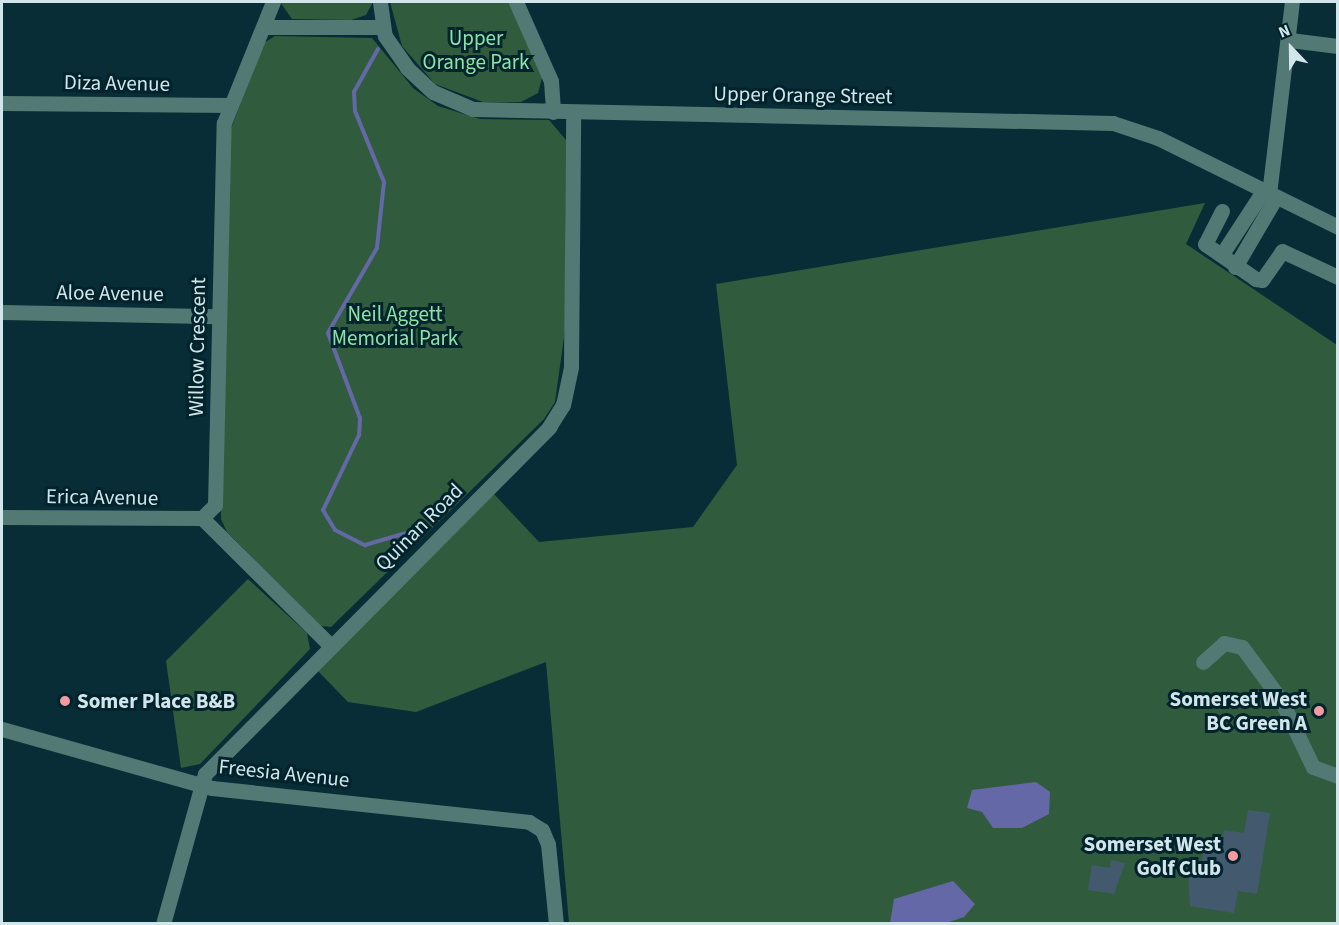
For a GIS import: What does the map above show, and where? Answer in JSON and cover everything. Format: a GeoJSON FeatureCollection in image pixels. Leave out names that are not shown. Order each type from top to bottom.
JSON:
{"type":"FeatureCollection","features":[{"type":"Feature","properties":{"kind":"street","name":"Willow Crescent"},"geometry":{"type":"LineString","coordinates":[[202,518],[215,505],[222,140],[231,105],[273,2]]}},
{"type":"Feature","properties":{"kind":"street","name":"Upper Orange Street"},"geometry":{"type":"LineString","coordinates":[[380,2],[382,27],[406,68],[449,101],[481,110],[1113,123],[1158,138],[1338,227]]}},
{"type":"Feature","properties":{"kind":"street"},"geometry":{"type":"LineString","coordinates":[[516,2],[551,81],[553,112]]}},
{"type":"Feature","properties":{"kind":"street"},"geometry":{"type":"LineString","coordinates":[[1235,267],[1254,234],[1269,194],[1290,40],[1292,2]]}},
{"type":"Feature","properties":{"kind":"street"},"geometry":{"type":"LineString","coordinates":[[264,27],[382,27]]}},
{"type":"Feature","properties":{"kind":"street"},"geometry":{"type":"LineString","coordinates":[[1290,40],[1338,46]]}},
{"type":"Feature","properties":{"kind":"street","name":"Diza Avenue"},"geometry":{"type":"LineString","coordinates":[[2,103],[231,105]]}},
{"type":"Feature","properties":{"kind":"street","name":"Quinan Road"},"geometry":{"type":"LineString","coordinates":[[163,924],[201,783],[216,760],[549,427],[563,405],[571,367],[573,113]]}},
{"type":"Feature","properties":{"kind":"street"},"geometry":{"type":"LineString","coordinates":[[1222,254],[1239,226],[1269,194]]}},
{"type":"Feature","properties":{"kind":"street"},"geometry":{"type":"LineString","coordinates":[[1221,211],[1205,244],[1222,254],[1235,267],[1262,280],[1279,253],[1287,251],[1338,276]]}},
{"type":"Feature","properties":{"kind":"street"},"geometry":{"type":"LineString","coordinates":[[1239,226],[1254,234]]}},
{"type":"Feature","properties":{"kind":"street","name":"Aloe Avenue"},"geometry":{"type":"LineString","coordinates":[[2,312],[218,316]]}},
{"type":"Feature","properties":{"kind":"street","name":"Erica Avenue"},"geometry":{"type":"LineString","coordinates":[[2,517],[202,518]]}},
{"type":"Feature","properties":{"kind":"street"},"geometry":{"type":"LineString","coordinates":[[202,518],[330,645]]}},
{"type":"Feature","properties":{"kind":"street"},"geometry":{"type":"LineString","coordinates":[[1203,662],[1224,643],[1240,645],[1281,700],[1313,767],[1338,776]]}},
{"type":"Feature","properties":{"kind":"street","name":"Freesia Avenue"},"geometry":{"type":"LineString","coordinates":[[2,729],[201,783],[533,824],[549,844],[556,924]]}},
{"type":"Feature","properties":{"kind":"green space","name":"Upper Orange Park"},"geometry":{"type":"Polygon","coordinates":[[[280,2],[373,2],[366,15],[351,20],[292,19],[280,2]]]}},
{"type":"Feature","properties":{"kind":"green space","name":"Upper Orange Park"},"geometry":{"type":"Polygon","coordinates":[[[390,2],[510,2],[542,78],[538,93],[521,102],[483,102],[435,84],[402,46],[390,2]]]}},
{"type":"Feature","properties":{"kind":"green space","name":"Neil Aggett Memorial Park"},"geometry":{"type":"Polygon","coordinates":[[[275,36],[372,38],[413,88],[438,106],[480,119],[549,120],[566,140],[565,330],[555,402],[544,419],[331,627],[321,626],[227,532],[221,519],[227,139],[264,43],[275,36]]]}},
{"type":"Feature","properties":{"kind":"green space","name":"Somerset West Golf Club"},"geometry":{"type":"Polygon","coordinates":[[[1205,203],[1186,244],[1337,345],[1337,923],[569,923],[546,662],[416,712],[348,702],[317,670],[494,494],[539,542],[693,527],[737,465],[716,284],[1205,203]]]}},
{"type":"Feature","properties":{"kind":"green space"},"geometry":{"type":"Polygon","coordinates":[[[248,579],[307,633],[310,649],[200,764],[181,768],[166,661],[248,579]]]}},
{"type":"Feature","properties":{"kind":"water"},"geometry":{"type":"Polygon","coordinates":[[[1036,782],[1050,792],[1049,814],[1022,828],[993,828],[982,812],[967,808],[972,790],[1036,782]]]}},
{"type":"Feature","properties":{"kind":"water"},"geometry":{"type":"Polygon","coordinates":[[[953,881],[975,904],[964,917],[946,923],[890,923],[894,899],[953,881]]]}},
{"type":"Feature","properties":{"kind":"building","name":"Somerset West Golf Club"},"geometry":{"type":"Polygon","coordinates":[[[1248,810],[1270,813],[1257,894],[1238,891],[1234,913],[1190,906],[1188,874],[1200,872],[1205,839],[1222,842],[1224,830],[1244,833],[1248,810]]]}},
{"type":"Feature","properties":{"kind":"building"},"geometry":{"type":"Polygon","coordinates":[[[1111,860],[1125,863],[1114,894],[1088,890],[1092,865],[1110,868],[1111,860]]]}},
{"type":"Feature","properties":{"kind":"waterway"},"geometry":{"type":"LineString","coordinates":[[378,49],[354,92],[355,111],[384,182],[377,248],[328,333],[360,418],[359,435],[323,510],[335,530],[365,545],[423,528]]}},
{"type":"Feature","properties":{"kind":"place","name":"Somer Place B&B"},"geometry":{"type":"Point","coordinates":[65,701]}},
{"type":"Feature","properties":{"kind":"place","name":"Somerset West BC Green A"},"geometry":{"type":"Point","coordinates":[1319,711]}},
{"type":"Feature","properties":{"kind":"place","name":"Somerset West Golf Club"},"geometry":{"type":"Point","coordinates":[1233,856]}}]}
